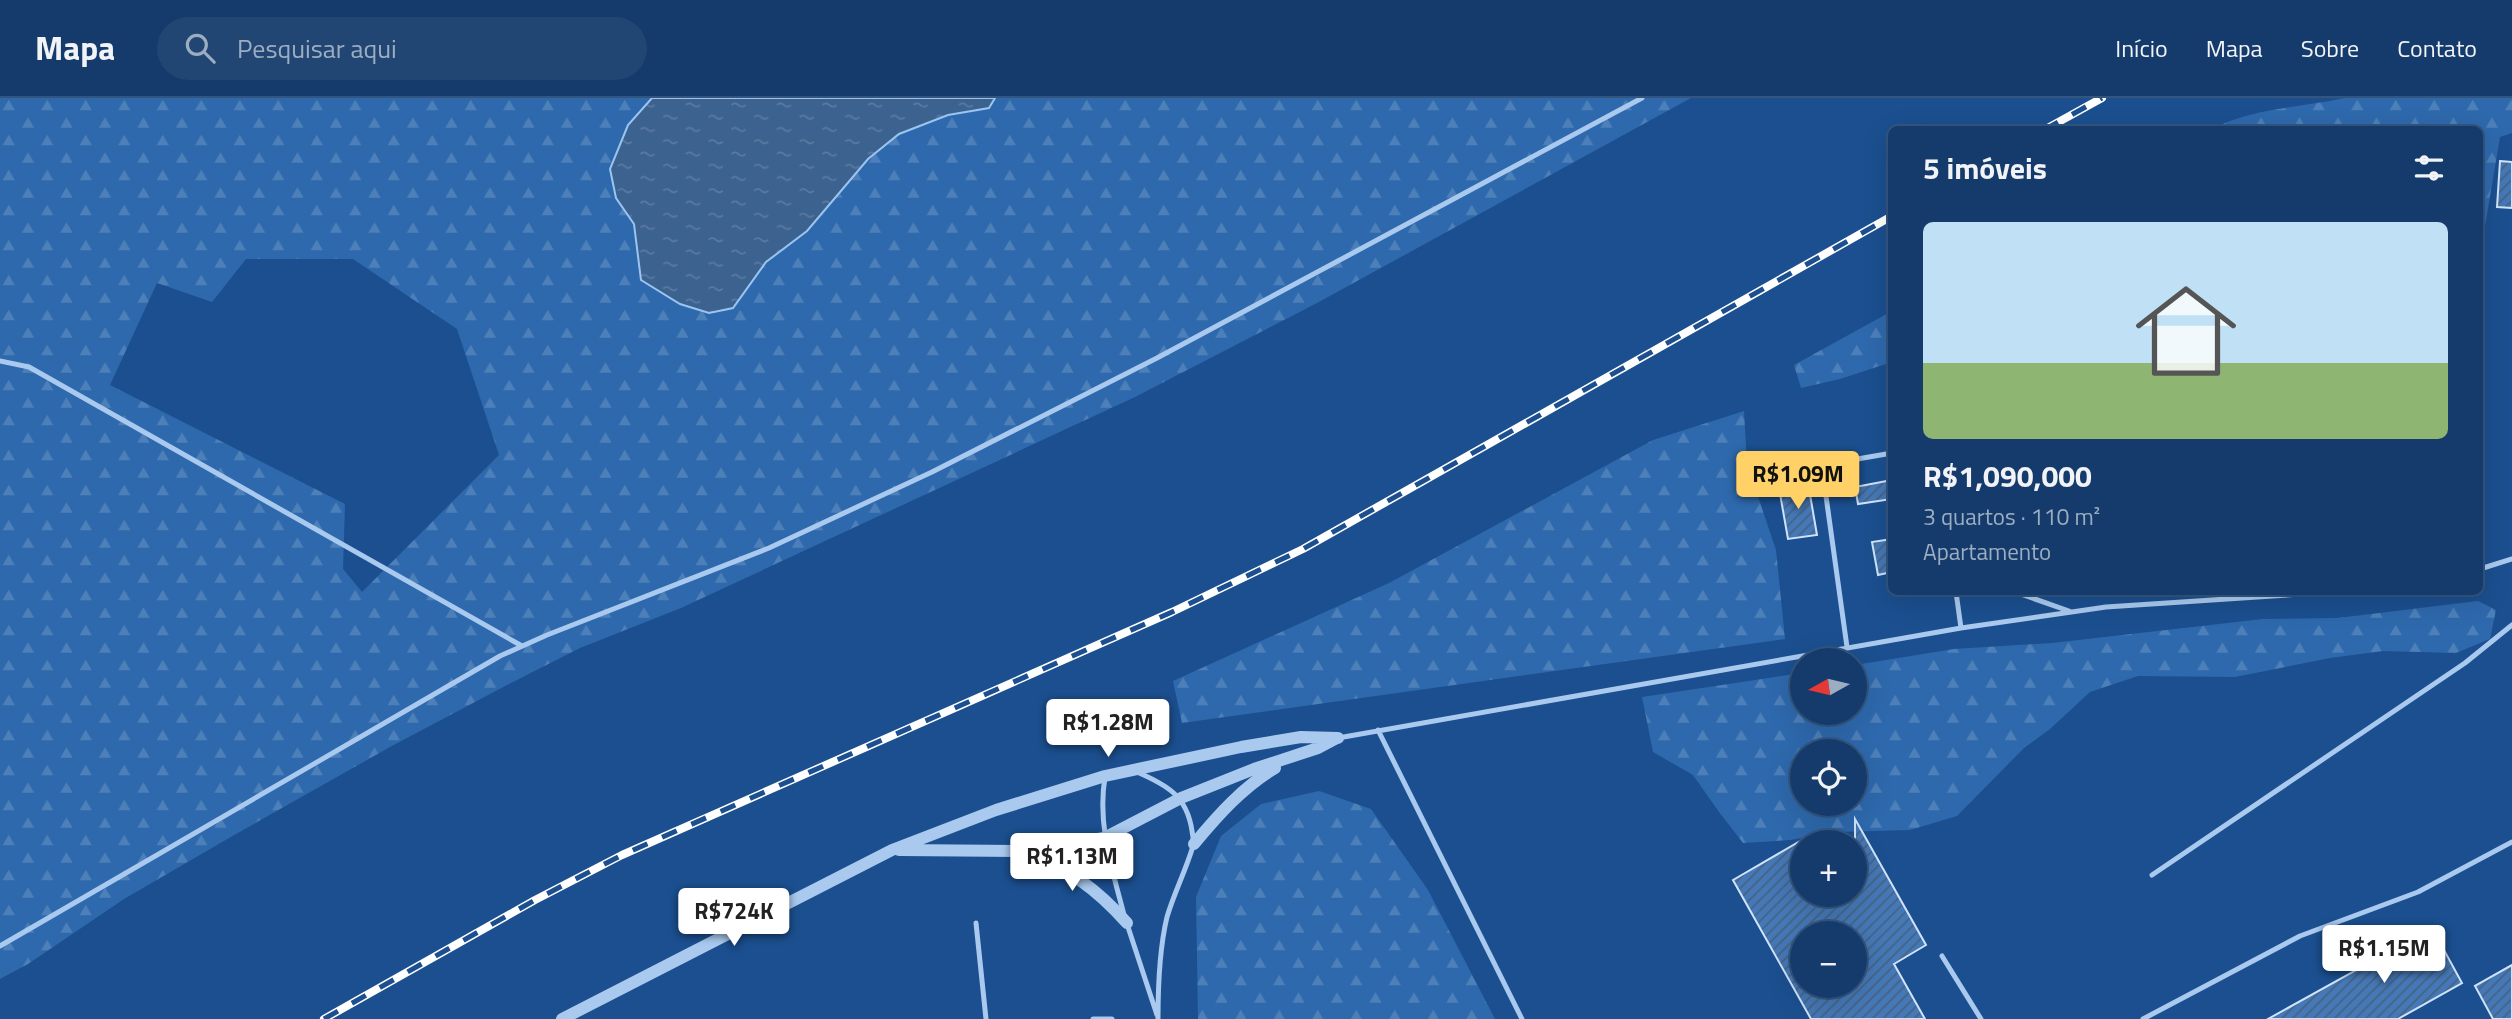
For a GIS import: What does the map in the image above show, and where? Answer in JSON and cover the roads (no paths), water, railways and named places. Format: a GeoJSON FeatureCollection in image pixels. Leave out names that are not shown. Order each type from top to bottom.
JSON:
{"type":"FeatureCollection","features":[{"type":"Feature","properties":{"kind":"street"},"geometry":{"type":"LineString","coordinates":[[562,1019],[579,1015],[892,850],[996,810],[1105,776],[1276,740],[1301,737],[1338,738]]}},
{"type":"Feature","properties":{"kind":"street"},"geometry":{"type":"LineString","coordinates":[[892,850],[1027,851],[1059,848],[1104,838],[1181,798],[1338,738]]}},
{"type":"Feature","properties":{"kind":"street"},"geometry":{"type":"LineString","coordinates":[[1194,844],[1236,797],[1261,776],[1295,756]]}},
{"type":"Feature","properties":{"kind":"street"},"geometry":{"type":"LineString","coordinates":[[1027,851],[1064,868],[1086,883],[1105,898],[1127,923]]}},
{"type":"Feature","properties":{"kind":"lane"},"geometry":{"type":"LineString","coordinates":[[0,946],[328,758],[463,677],[522,646],[769,548],[932,472],[1157,358],[1642,98]]}},
{"type":"Feature","properties":{"kind":"lane"},"geometry":{"type":"LineString","coordinates":[[0,360],[29,367],[522,646]]}},
{"type":"Feature","properties":{"kind":"lane"},"geometry":{"type":"LineString","coordinates":[[1847,647],[1825,489],[1830,472],[1840,462],[1888,454]]}},
{"type":"Feature","properties":{"kind":"lane"},"geometry":{"type":"LineString","coordinates":[[2483,568],[2512,559]]}},
{"type":"Feature","properties":{"kind":"lane"},"geometry":{"type":"LineString","coordinates":[[1956,595],[1961,628]]}},
{"type":"Feature","properties":{"kind":"lane"},"geometry":{"type":"LineString","coordinates":[[2024,595],[2072,612]]}},
{"type":"Feature","properties":{"kind":"lane"},"geometry":{"type":"LineString","coordinates":[[1338,738],[1961,628],[2106,607],[2287,595]]}},
{"type":"Feature","properties":{"kind":"lane"},"geometry":{"type":"LineString","coordinates":[[2152,875],[2465,663],[2512,625]]}},
{"type":"Feature","properties":{"kind":"lane"},"geometry":{"type":"LineString","coordinates":[[1378,730],[1521,1019]]}},
{"type":"Feature","properties":{"kind":"lane"},"geometry":{"type":"LineString","coordinates":[[1135,771],[1157,780],[1181,798],[1191,822],[1194,844],[1167,919],[1161,954],[1158,1018]]}},
{"type":"Feature","properties":{"kind":"lane"},"geometry":{"type":"LineString","coordinates":[[1105,776],[1101,800],[1104,838],[1127,923],[1158,1018]]}},
{"type":"Feature","properties":{"kind":"lane"},"geometry":{"type":"LineString","coordinates":[[2143,1019],[2300,936],[2418,892],[2512,842]]}},
{"type":"Feature","properties":{"kind":"lane"},"geometry":{"type":"LineString","coordinates":[[976,923],[986,1019]]}},
{"type":"Feature","properties":{"kind":"lane"},"geometry":{"type":"LineString","coordinates":[[1942,956],[1981,1019]]}},
{"type":"Feature","properties":{"kind":"lane"},"geometry":{"type":"LineString","coordinates":[[1093,1019],[1112,1019]]}},
{"type":"Feature","properties":{"kind":"water"},"geometry":{"type":"Polygon","coordinates":[[[652,98],[995,98],[989,108],[948,115],[899,134],[868,159],[807,231],[766,262],[733,308],[709,313],[680,304],[641,280],[634,224],[616,198],[610,169],[628,125],[652,98]]]}},
{"type":"Feature","properties":{"kind":"railway"},"geometry":{"type":"LineString","coordinates":[[2051,126],[2102,98]]}},
{"type":"Feature","properties":{"kind":"railway"},"geometry":{"type":"LineString","coordinates":[[324,1019],[535,900],[622,855],[1172,612],[1303,549],[1888,218]]}}]}
